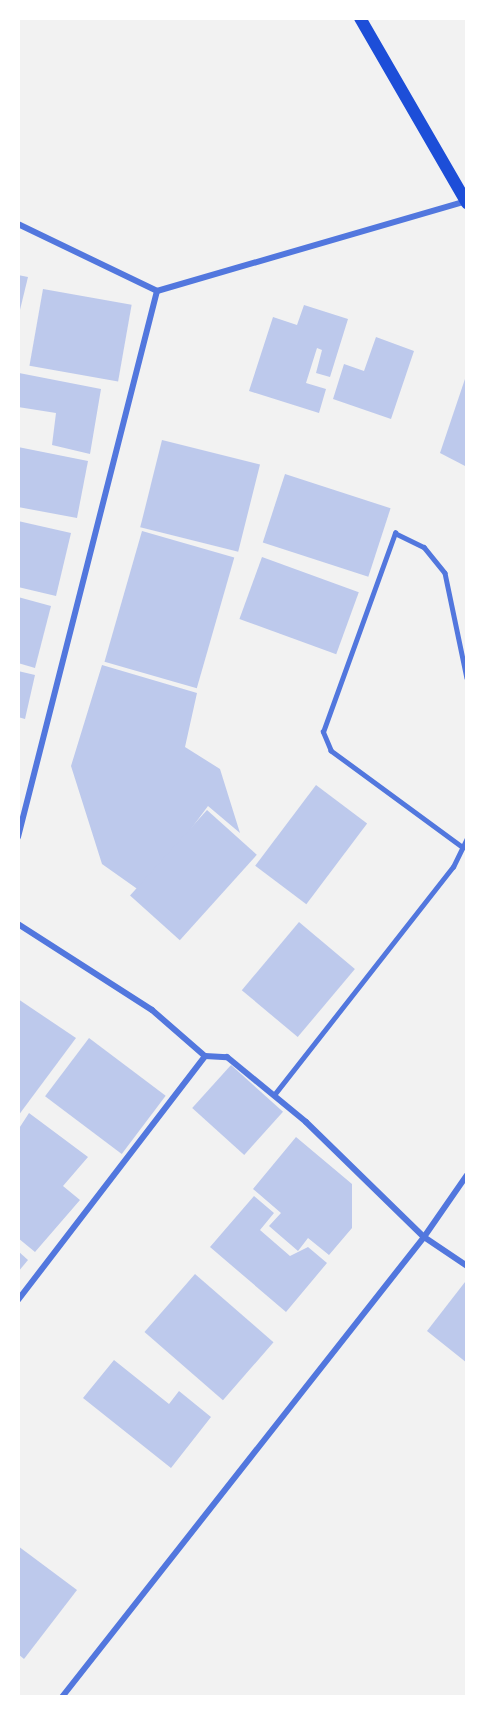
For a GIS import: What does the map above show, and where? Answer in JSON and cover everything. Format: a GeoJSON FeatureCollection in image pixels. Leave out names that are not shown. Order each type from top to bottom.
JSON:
{"type":"FeatureCollection","features":[{"type":"Feature","properties":{"kind":"main road"},"geometry":{"type":"LineString","coordinates":[[360,18],[467,201]]}},
{"type":"Feature","properties":{"kind":"street"},"geometry":{"type":"LineString","coordinates":[[18,224],[157,291],[467,201]]}},
{"type":"Feature","properties":{"kind":"street"},"geometry":{"type":"LineString","coordinates":[[18,837],[157,291]]}},
{"type":"Feature","properties":{"kind":"street"},"geometry":{"type":"LineString","coordinates":[[18,924],[153,1010],[205,1056],[227,1057],[274,1095],[424,1237],[467,1266]]}},
{"type":"Feature","properties":{"kind":"street"},"geometry":{"type":"LineString","coordinates":[[18,1300],[205,1056]]}},
{"type":"Feature","properties":{"kind":"street"},"geometry":{"type":"LineString","coordinates":[[62,1697],[424,1237],[467,1175]]}},
{"type":"Feature","properties":{"kind":"lane"},"geometry":{"type":"LineString","coordinates":[[463,848],[331,751],[323,732],[395,533],[424,547],[444,573],[467,678]]}},
{"type":"Feature","properties":{"kind":"lane"},"geometry":{"type":"LineString","coordinates":[[274,1095],[453,867],[467,838]]}},
{"type":"Feature","properties":{"kind":"building"},"geometry":{"type":"Polygon","coordinates":[[[18,275],[28,277],[19,314],[18,314],[18,275]]]}},
{"type":"Feature","properties":{"kind":"building"},"geometry":{"type":"Polygon","coordinates":[[[43,289],[132,305],[118,381],[29,366],[43,289]]]}},
{"type":"Feature","properties":{"kind":"building"},"geometry":{"type":"Polygon","coordinates":[[[304,305],[348,319],[330,377],[316,373],[322,350],[317,348],[306,383],[326,389],[319,413],[249,391],[273,317],[297,325],[304,305]]]}},
{"type":"Feature","properties":{"kind":"building"},"geometry":{"type":"Polygon","coordinates":[[[376,337],[414,351],[391,419],[333,399],[344,364],[364,371],[376,337]]]}},
{"type":"Feature","properties":{"kind":"building"},"geometry":{"type":"Polygon","coordinates":[[[19,373],[101,389],[90,454],[52,445],[56,413],[18,407],[19,373]]]}},
{"type":"Feature","properties":{"kind":"building"},"geometry":{"type":"Polygon","coordinates":[[[467,373],[467,467],[440,453],[467,373]]]}},
{"type":"Feature","properties":{"kind":"building"},"geometry":{"type":"Polygon","coordinates":[[[162,440],[260,464],[238,552],[140,527],[162,440]]]}},
{"type":"Feature","properties":{"kind":"building"},"geometry":{"type":"Polygon","coordinates":[[[18,447],[88,461],[77,518],[18,507],[18,447]]]}},
{"type":"Feature","properties":{"kind":"building"},"geometry":{"type":"Polygon","coordinates":[[[285,474],[391,508],[368,577],[263,542],[285,474]]]}},
{"type":"Feature","properties":{"kind":"building"},"geometry":{"type":"Polygon","coordinates":[[[18,521],[71,533],[56,596],[18,587],[18,521]]]}},
{"type":"Feature","properties":{"kind":"building"},"geometry":{"type":"Polygon","coordinates":[[[142,531],[234,557],[197,688],[105,662],[142,531]]]}},
{"type":"Feature","properties":{"kind":"building"},"geometry":{"type":"Polygon","coordinates":[[[262,557],[359,592],[336,654],[239,619],[262,557]]]}},
{"type":"Feature","properties":{"kind":"building"},"geometry":{"type":"Polygon","coordinates":[[[18,597],[51,606],[35,668],[18,663],[18,597]]]}},
{"type":"Feature","properties":{"kind":"building"},"geometry":{"type":"Polygon","coordinates":[[[102,665],[197,693],[185,747],[220,769],[240,833],[208,806],[143,893],[102,864],[71,766],[102,665]]]}},
{"type":"Feature","properties":{"kind":"building"},"geometry":{"type":"Polygon","coordinates":[[[18,671],[35,675],[25,719],[18,717],[18,671]]]}},
{"type":"Feature","properties":{"kind":"building"},"geometry":{"type":"Polygon","coordinates":[[[316,785],[367,824],[306,904],[255,866],[316,785]]]}},
{"type":"Feature","properties":{"kind":"building"},"geometry":{"type":"Polygon","coordinates":[[[207,810],[257,855],[180,940],[130,895],[207,810]]]}},
{"type":"Feature","properties":{"kind":"building"},"geometry":{"type":"Polygon","coordinates":[[[299,922],[355,969],[298,1037],[242,990],[299,922]]]}},
{"type":"Feature","properties":{"kind":"building"},"geometry":{"type":"Polygon","coordinates":[[[18,999],[76,1038],[18,1116],[18,999]]]}},
{"type":"Feature","properties":{"kind":"building"},"geometry":{"type":"Polygon","coordinates":[[[89,1038],[166,1096],[122,1154],[45,1096],[89,1038]]]}},
{"type":"Feature","properties":{"kind":"building"},"geometry":{"type":"Polygon","coordinates":[[[231,1065],[283,1112],[244,1155],[192,1108],[231,1065]]]}},
{"type":"Feature","properties":{"kind":"building"},"geometry":{"type":"Polygon","coordinates":[[[29,1113],[88,1157],[63,1186],[80,1200],[35,1252],[18,1238],[18,1130],[29,1113]]]}},
{"type":"Feature","properties":{"kind":"building"},"geometry":{"type":"Polygon","coordinates":[[[296,1137],[352,1184],[352,1228],[329,1255],[308,1238],[298,1251],[269,1226],[281,1213],[253,1189],[296,1137]]]}},
{"type":"Feature","properties":{"kind":"building"},"geometry":{"type":"Polygon","coordinates":[[[254,1196],[274,1213],[260,1230],[290,1256],[308,1247],[327,1263],[286,1312],[210,1247],[254,1196]]]}},
{"type":"Feature","properties":{"kind":"building"},"geometry":{"type":"Polygon","coordinates":[[[18,1251],[28,1260],[18,1272],[18,1251]]]}},
{"type":"Feature","properties":{"kind":"building"},"geometry":{"type":"Polygon","coordinates":[[[195,1274],[273,1342],[223,1400],[144,1332],[195,1274]]]}},
{"type":"Feature","properties":{"kind":"building"},"geometry":{"type":"Polygon","coordinates":[[[465,1282],[467,1284],[467,1363],[427,1331],[465,1282]]]}},
{"type":"Feature","properties":{"kind":"building"},"geometry":{"type":"Polygon","coordinates":[[[114,1360],[169,1404],[179,1391],[211,1417],[171,1468],[83,1398],[114,1360]]]}},
{"type":"Feature","properties":{"kind":"building"},"geometry":{"type":"Polygon","coordinates":[[[18,1546],[77,1590],[24,1659],[18,1654],[18,1546]]]}}]}
